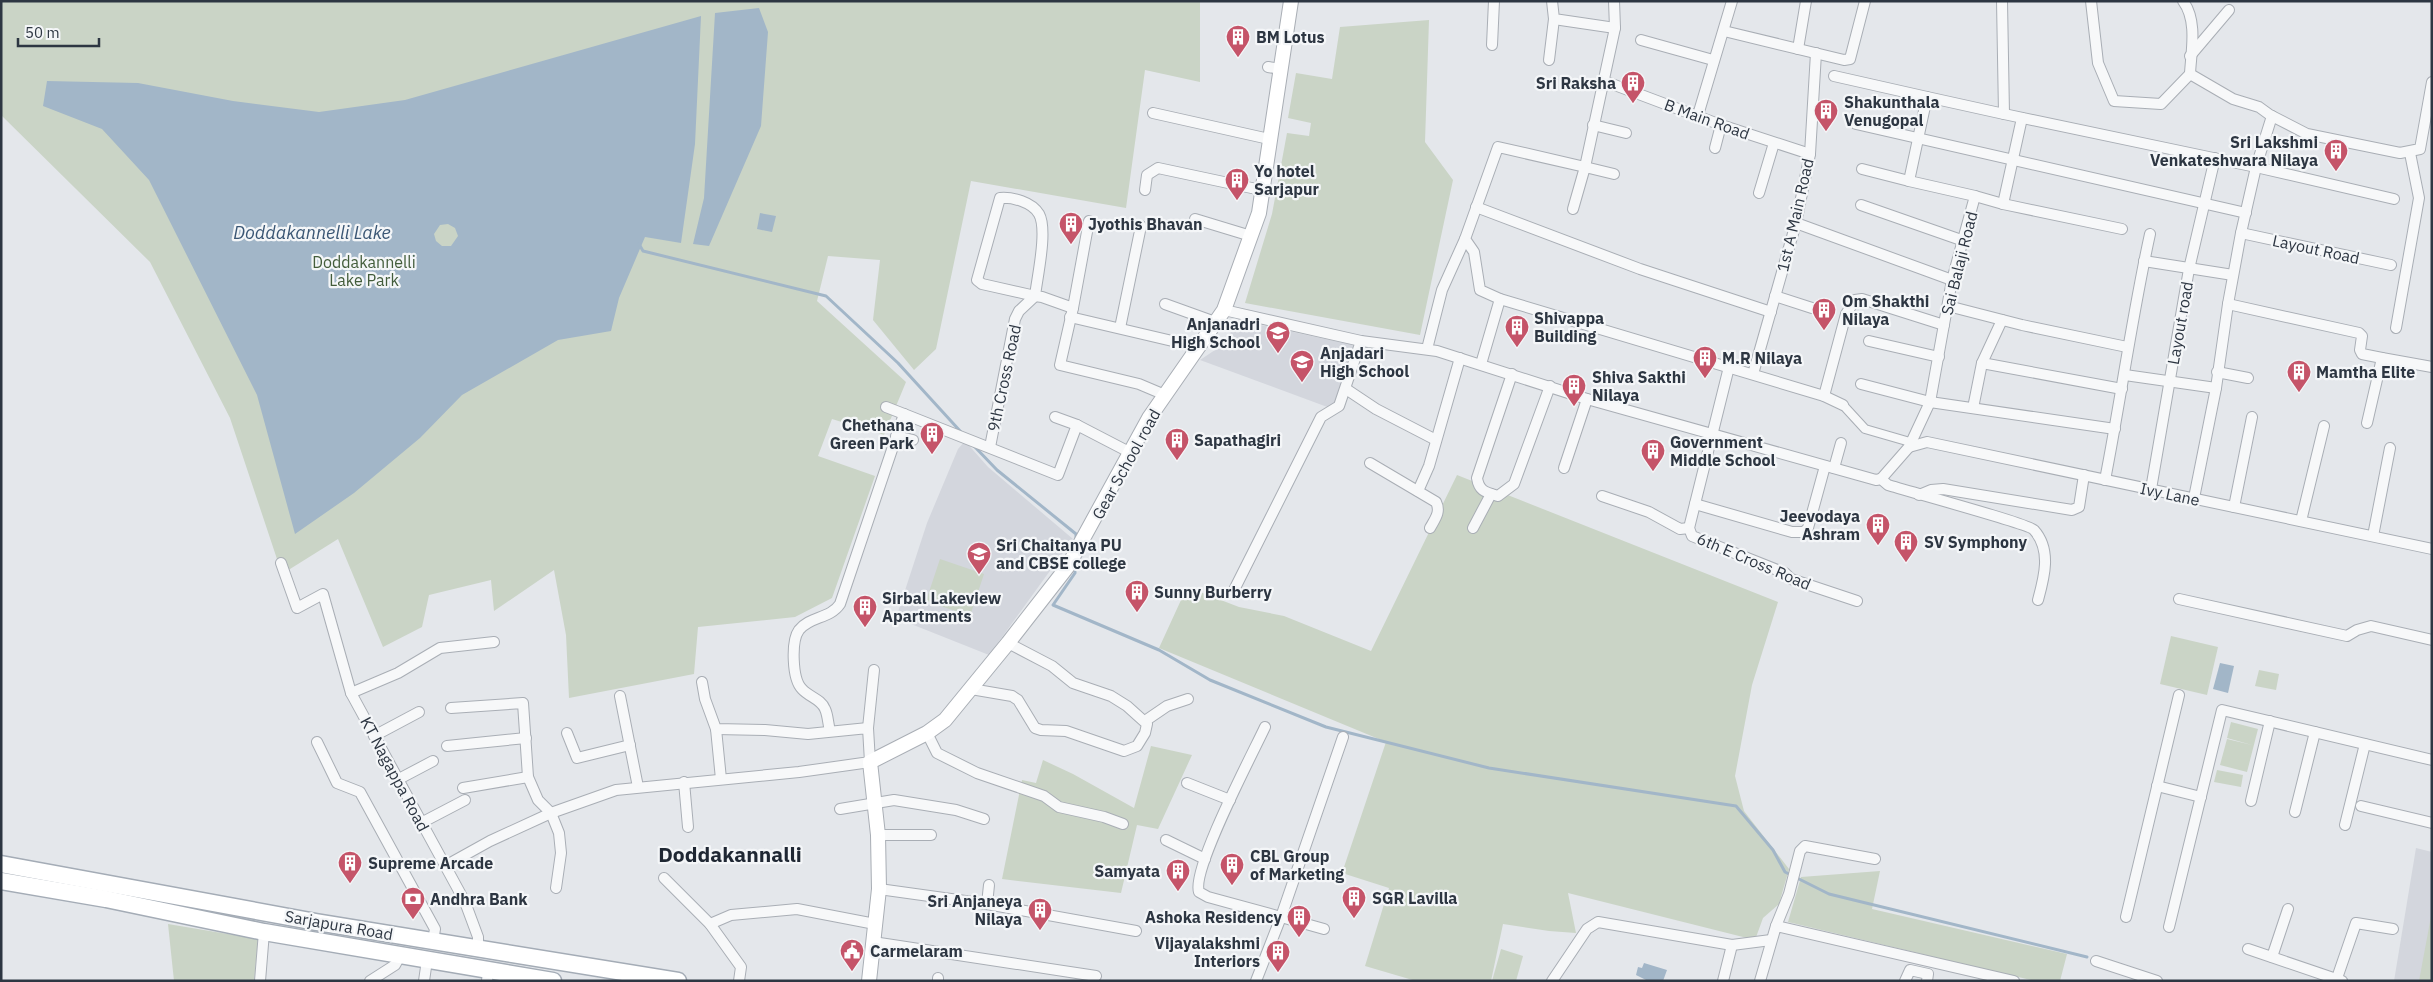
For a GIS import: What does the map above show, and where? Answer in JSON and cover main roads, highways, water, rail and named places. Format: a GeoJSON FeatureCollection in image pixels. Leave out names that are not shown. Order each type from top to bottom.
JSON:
{"type":"FeatureCollection","features":[{"type":"Feature","properties":{"kind":"main road","name":"Gear School road"},"geometry":{"type":"LineString","coordinates":[[869,981],[878,889],[878,835],[870,762],[927,733],[945,720],[1008,643],[1076,552],[1130,453],[1165,395],[1224,310],[1258,213],[1269,138],[1275,68],[1291,1]]}},
{"type":"Feature","properties":{"kind":"main road","name":"Sarjapura Road"},"geometry":{"type":"LineString","coordinates":[[1,864],[146,899],[264,932],[427,960],[487,976],[537,980]]}},
{"type":"Feature","properties":{"kind":"main road","name":"Sarjapura Road"},"geometry":{"type":"LineString","coordinates":[[1,881],[146,899],[433,941],[678,981]]}},
{"type":"Feature","properties":{"kind":"water"},"geometry":{"type":"Polygon","coordinates":[[[759,8],[768,32],[761,126],[709,246],[693,244],[704,198],[715,13],[759,8]]]}},
{"type":"Feature","properties":{"kind":"water","name":"Doddakannelli Lake"},"geometry":{"type":"Polygon","coordinates":[[[701,16],[695,144],[681,243],[645,237],[619,298],[611,331],[558,340],[462,395],[420,438],[354,493],[295,534],[257,395],[149,180],[102,129],[43,106],[47,81],[138,83],[233,101],[319,112],[405,100],[701,16]],[[448,224],[440,225],[434,234],[436,241],[442,246],[451,246],[458,236],[455,228],[448,224]]]}},
{"type":"Feature","properties":{"kind":"water"},"geometry":{"type":"Polygon","coordinates":[[[760,213],[776,216],[772,232],[757,229],[760,213]]]}},
{"type":"Feature","properties":{"kind":"water"},"geometry":{"type":"Polygon","coordinates":[[[2220,663],[2234,666],[2228,693],[2213,689],[2220,663]]]}},
{"type":"Feature","properties":{"kind":"water"},"geometry":{"type":"Polygon","coordinates":[[[1644,963],[1667,970],[1663,981],[1648,981],[1636,975],[1638,967],[1642,968],[1644,963]]]}},
{"type":"Feature","properties":{"kind":"waterway"},"geometry":{"type":"LineString","coordinates":[[639,244],[643,251],[826,296],[898,363],[961,432]]}},
{"type":"Feature","properties":{"kind":"waterway"},"geometry":{"type":"LineString","coordinates":[[974,446],[997,470],[1076,534],[1076,540]]}},
{"type":"Feature","properties":{"kind":"waterway"},"geometry":{"type":"LineString","coordinates":[[1075,564],[1075,573],[1053,605],[1159,650],[1210,680],[1326,727],[1489,768],[1736,806],[1773,850],[1785,872],[1829,894],[2087,957]]}},
{"type":"Feature","properties":{"kind":"place","name":"BM Lotus"},"geometry":{"type":"Point","coordinates":[1238,58]}},
{"type":"Feature","properties":{"kind":"place","name":"Sri Raksha"},"geometry":{"type":"Point","coordinates":[1633,104]}},
{"type":"Feature","properties":{"kind":"place","name":"Shakunthala Venugopal"},"geometry":{"type":"Point","coordinates":[1826,132]}},
{"type":"Feature","properties":{"kind":"place","name":"Sri Lakshmi Venkateshwara Nilaya"},"geometry":{"type":"Point","coordinates":[2336,172]}},
{"type":"Feature","properties":{"kind":"place","name":"Yo hotel Sarjapur"},"geometry":{"type":"Point","coordinates":[1237,201]}},
{"type":"Feature","properties":{"kind":"place","name":"Jyothis Bhavan"},"geometry":{"type":"Point","coordinates":[1071,245]}},
{"type":"Feature","properties":{"kind":"place","name":"Om Shakthi Nilaya"},"geometry":{"type":"Point","coordinates":[1824,331]}},
{"type":"Feature","properties":{"kind":"place","name":"Shivappa Building"},"geometry":{"type":"Point","coordinates":[1517,348]}},
{"type":"Feature","properties":{"kind":"place","name":"Anjanadri High School"},"geometry":{"type":"Point","coordinates":[1278,354]}},
{"type":"Feature","properties":{"kind":"place","name":"M.R Nilaya"},"geometry":{"type":"Point","coordinates":[1705,379]}},
{"type":"Feature","properties":{"kind":"place","name":"Anjadari High School"},"geometry":{"type":"Point","coordinates":[1302,383]}},
{"type":"Feature","properties":{"kind":"place","name":"Mamtha Elite"},"geometry":{"type":"Point","coordinates":[2299,393]}},
{"type":"Feature","properties":{"kind":"place","name":"Shiva Sakthi Nilaya"},"geometry":{"type":"Point","coordinates":[1574,407]}},
{"type":"Feature","properties":{"kind":"place","name":"Chethana Green Park"},"geometry":{"type":"Point","coordinates":[932,455]}},
{"type":"Feature","properties":{"kind":"place","name":"Sapathagiri"},"geometry":{"type":"Point","coordinates":[1177,461]}},
{"type":"Feature","properties":{"kind":"place","name":"Government Middle School"},"geometry":{"type":"Point","coordinates":[1653,472]}},
{"type":"Feature","properties":{"kind":"place","name":"Jeevodaya Ashram"},"geometry":{"type":"Point","coordinates":[1878,546]}},
{"type":"Feature","properties":{"kind":"place","name":"SV Symphony"},"geometry":{"type":"Point","coordinates":[1906,563]}},
{"type":"Feature","properties":{"kind":"place","name":"Sri Chaitanya PU and CBSE college"},"geometry":{"type":"Point","coordinates":[979,575]}},
{"type":"Feature","properties":{"kind":"place","name":"Sunny Burberry"},"geometry":{"type":"Point","coordinates":[1137,613]}},
{"type":"Feature","properties":{"kind":"place","name":"Sirbal Lakeview Apartments"},"geometry":{"type":"Point","coordinates":[865,628]}},
{"type":"Feature","properties":{"kind":"place","name":"Supreme Arcade"},"geometry":{"type":"Point","coordinates":[350,884]}},
{"type":"Feature","properties":{"kind":"place","name":"CBL Group of Marketing"},"geometry":{"type":"Point","coordinates":[1232,886]}},
{"type":"Feature","properties":{"kind":"place","name":"Samyata"},"geometry":{"type":"Point","coordinates":[1178,892]}},
{"type":"Feature","properties":{"kind":"place","name":"SGR Lavilla"},"geometry":{"type":"Point","coordinates":[1354,919]}},
{"type":"Feature","properties":{"kind":"place","name":"Andhra Bank"},"geometry":{"type":"Point","coordinates":[413,920]}},
{"type":"Feature","properties":{"kind":"place","name":"Sri Anjaneya Nilaya"},"geometry":{"type":"Point","coordinates":[1040,931]}},
{"type":"Feature","properties":{"kind":"place","name":"Ashoka Residency"},"geometry":{"type":"Point","coordinates":[1299,938]}},
{"type":"Feature","properties":{"kind":"place","name":"Carmelaram"},"geometry":{"type":"Point","coordinates":[852,972]}},
{"type":"Feature","properties":{"kind":"place","name":"Vijayalakshmi Interiors"},"geometry":{"type":"Point","coordinates":[1278,973]}},
{"type":"Feature","properties":{"kind":"district","name":"Doddakannalli"},"geometry":{"type":"Point","coordinates":[730,855]}},
{"type":"Feature","properties":{"kind":"park label","name":"Doddakannelli Lake Park"},"geometry":{"type":"Point","coordinates":[364,271]}}]}
